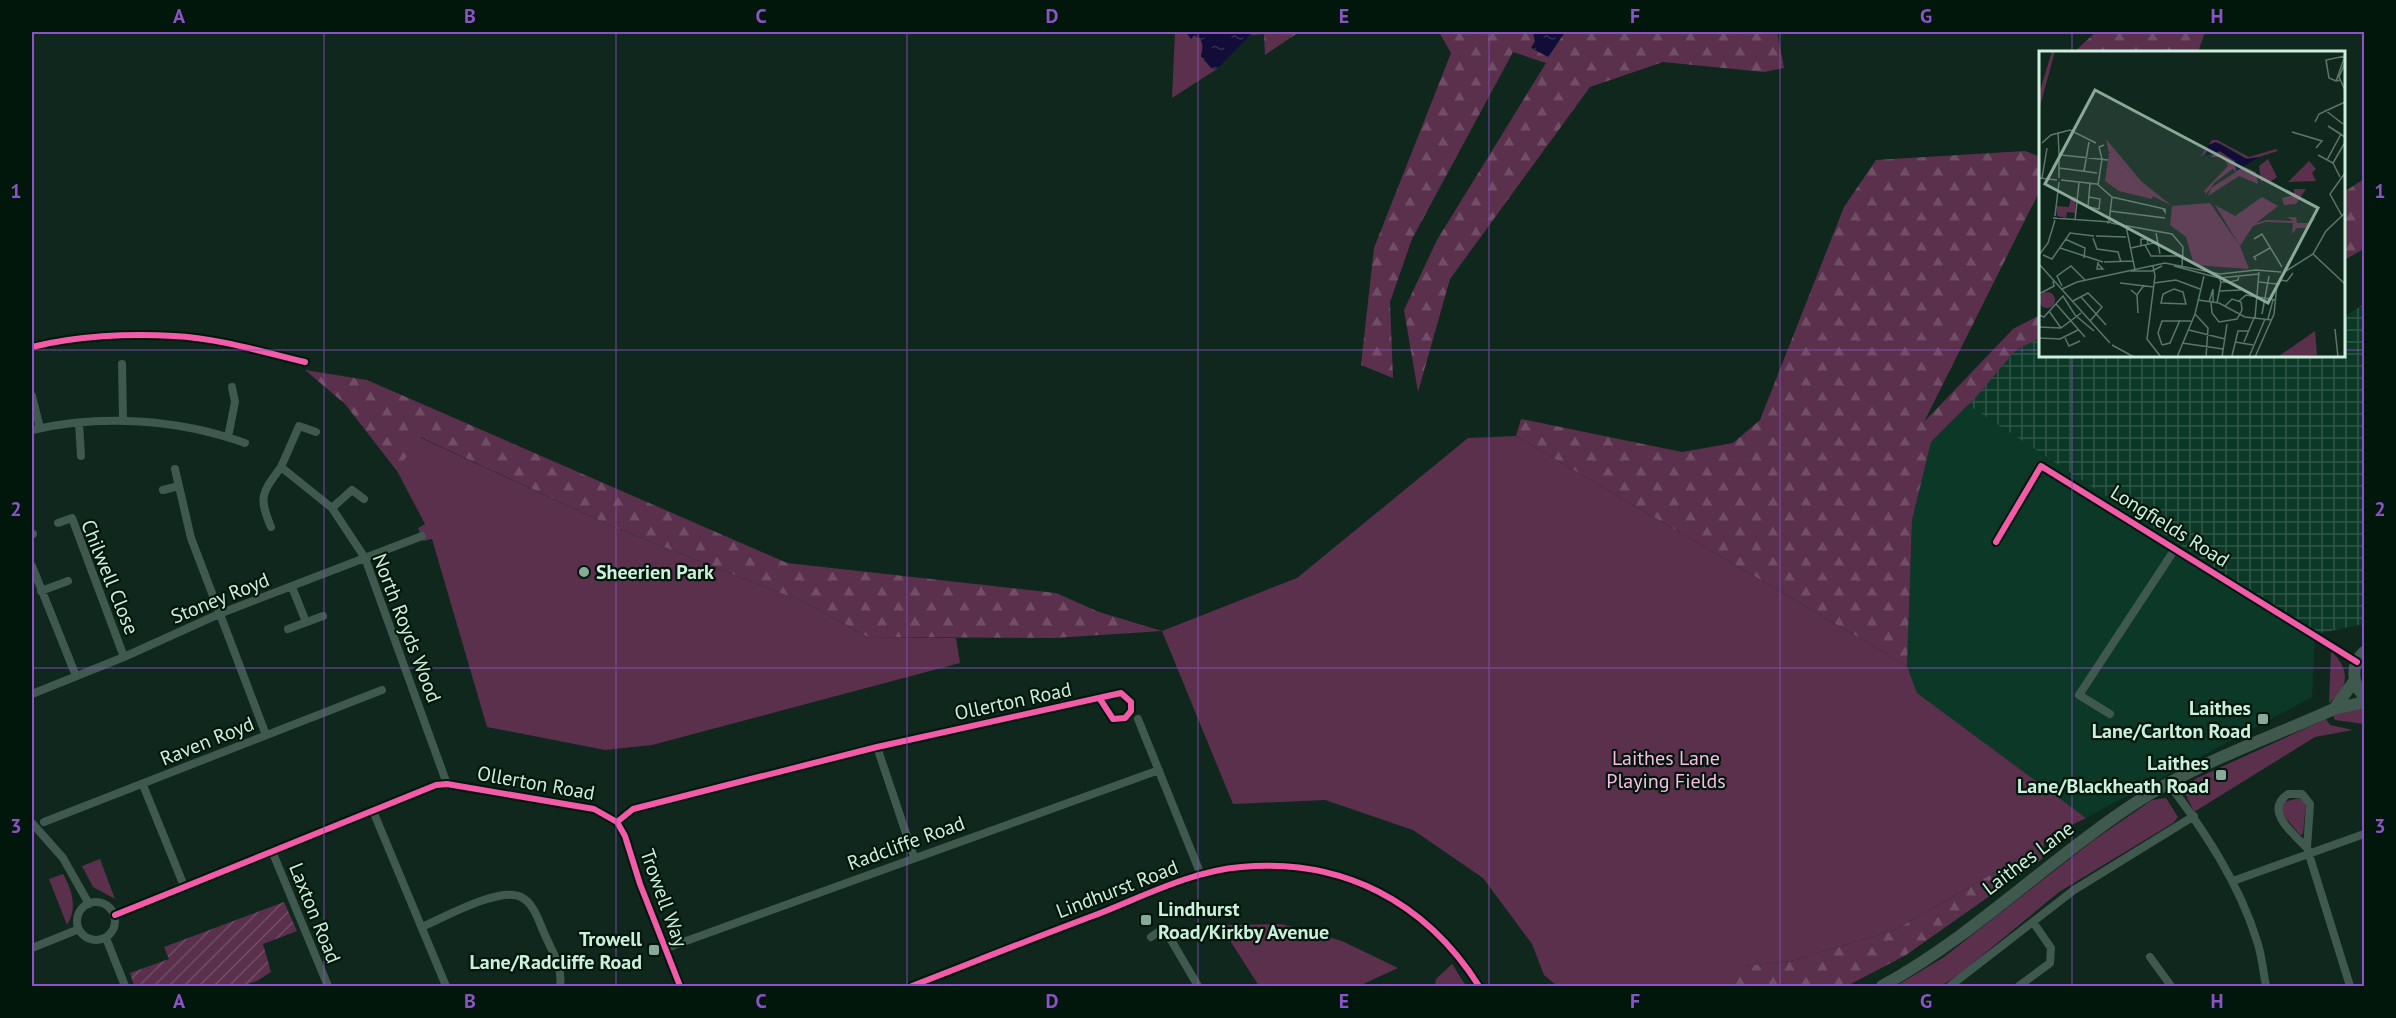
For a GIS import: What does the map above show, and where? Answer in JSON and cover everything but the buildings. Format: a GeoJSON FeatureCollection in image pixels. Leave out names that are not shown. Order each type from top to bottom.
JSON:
{"type":"FeatureCollection","features":[{"type":"Feature","properties":{"kind":"main road"},"geometry":{"type":"LineString","coordinates":[[2360,657],[2355,680],[2364,696]]}},
{"type":"Feature","properties":{"kind":"main road","name":"Laithes Lane"},"geometry":{"type":"LineString","coordinates":[[2334,709],[2355,680]]}},
{"type":"Feature","properties":{"kind":"main road","name":"Laithes Lane"},"geometry":{"type":"LineString","coordinates":[[1882,987],[1932,956],[2132,805],[2169,784],[2334,709],[2364,702]]}},
{"type":"Feature","properties":{"kind":"street"},"geometry":{"type":"LineString","coordinates":[[122,364],[123,421]]}},
{"type":"Feature","properties":{"kind":"street"},"geometry":{"type":"LineString","coordinates":[[228,437],[235,402],[232,387]]}},
{"type":"Feature","properties":{"kind":"street"},"geometry":{"type":"LineString","coordinates":[[32,396],[36,429],[79,423],[123,421],[174,425],[245,443]]}},
{"type":"Feature","properties":{"kind":"street"},"geometry":{"type":"LineString","coordinates":[[79,423],[81,456]]}},
{"type":"Feature","properties":{"kind":"street"},"geometry":{"type":"LineString","coordinates":[[271,527],[262,506],[263,492],[281,468],[299,426],[316,432]]}},
{"type":"Feature","properties":{"kind":"street","name":"Longfields Road"},"geometry":{"type":"LineString","coordinates":[[1996,542],[2042,466],[2175,549],[2360,657]]}},
{"type":"Feature","properties":{"kind":"street","name":"North Royds Wood"},"geometry":{"type":"LineString","coordinates":[[281,468],[332,508],[365,558],[447,784]]}},
{"type":"Feature","properties":{"kind":"street"},"geometry":{"type":"LineString","coordinates":[[175,469],[191,538],[266,735]]}},
{"type":"Feature","properties":{"kind":"street"},"geometry":{"type":"LineString","coordinates":[[163,490],[178,486]]}},
{"type":"Feature","properties":{"kind":"street"},"geometry":{"type":"LineString","coordinates":[[332,508],[352,490],[363,499]]}},
{"type":"Feature","properties":{"kind":"street","name":"Chilwell Close"},"geometry":{"type":"LineString","coordinates":[[58,523],[72,518],[124,657]]}},
{"type":"Feature","properties":{"kind":"street","name":"Stoney Royd"},"geometry":{"type":"LineString","coordinates":[[32,694],[124,657],[219,614],[422,536]]}},
{"type":"Feature","properties":{"kind":"street"},"geometry":{"type":"LineString","coordinates":[[2110,714],[2079,695],[2175,549]]}},
{"type":"Feature","properties":{"kind":"street"},"geometry":{"type":"LineString","coordinates":[[32,566],[76,676]]}},
{"type":"Feature","properties":{"kind":"street"},"geometry":{"type":"LineString","coordinates":[[42,591],[68,581]]}},
{"type":"Feature","properties":{"kind":"street"},"geometry":{"type":"LineString","coordinates":[[292,587],[306,622]]}},
{"type":"Feature","properties":{"kind":"street"},"geometry":{"type":"LineString","coordinates":[[288,629],[323,616]]}},
{"type":"Feature","properties":{"kind":"street","name":"Raven Royd"},"geometry":{"type":"LineString","coordinates":[[44,822],[382,690]]}},
{"type":"Feature","properties":{"kind":"street","name":"Ollerton Road"},"geometry":{"type":"LineString","coordinates":[[115,915],[436,785],[447,784],[594,809],[617,822],[633,809],[877,747],[1100,699]]}},
{"type":"Feature","properties":{"kind":"street"},"geometry":{"type":"LineString","coordinates":[[1138,719],[1201,875]]}},
{"type":"Feature","properties":{"kind":"street"},"geometry":{"type":"LineString","coordinates":[[877,747],[914,857]]}},
{"type":"Feature","properties":{"kind":"street","name":"Radcliffe Road"},"geometry":{"type":"LineString","coordinates":[[664,949],[1159,770]]}},
{"type":"Feature","properties":{"kind":"street"},"geometry":{"type":"LineString","coordinates":[[2169,784],[2194,816],[2233,881],[2257,942],[2266,987]]}},
{"type":"Feature","properties":{"kind":"street"},"geometry":{"type":"LineString","coordinates":[[143,785],[184,886]]}},
{"type":"Feature","properties":{"kind":"street"},"geometry":{"type":"LineString","coordinates":[[2308,851],[2286,827],[2277,810],[2278,803],[2288,794],[2302,794],[2310,804],[2308,851],[2350,987]]}},
{"type":"Feature","properties":{"kind":"street"},"geometry":{"type":"LineString","coordinates":[[373,811],[446,987]]}},
{"type":"Feature","properties":{"kind":"street"},"geometry":{"type":"LineString","coordinates":[[1950,987],[2074,890],[2194,816]]}},
{"type":"Feature","properties":{"kind":"street","name":"Trowell Way"},"geometry":{"type":"LineString","coordinates":[[617,822],[625,836],[664,949],[680,987]]}},
{"type":"Feature","properties":{"kind":"street"},"geometry":{"type":"LineString","coordinates":[[32,824],[63,858],[89,904]]}},
{"type":"Feature","properties":{"kind":"street"},"geometry":{"type":"LineString","coordinates":[[2233,881],[2308,851],[2364,834]]}},
{"type":"Feature","properties":{"kind":"street","name":"Laxton Road"},"geometry":{"type":"LineString","coordinates":[[272,851],[328,987]]}},
{"type":"Feature","properties":{"kind":"street","name":"Lindhurst Road"},"geometry":{"type":"LineString","coordinates":[[912,987],[1201,875],[1240,867],[1287,866],[1330,873],[1378,889],[1438,934],[1460,956],[1479,987]]}},
{"type":"Feature","properties":{"kind":"street"},"geometry":{"type":"LineString","coordinates":[[422,927],[496,896],[510,893],[521,897],[536,914],[555,957],[561,979],[560,987]]}},
{"type":"Feature","properties":{"kind":"street"},"geometry":{"type":"LineString","coordinates":[[102,903],[115,915],[114,929],[105,938],[93,940],[79,929],[78,916],[89,904],[102,903]]}},
{"type":"Feature","properties":{"kind":"street"},"geometry":{"type":"LineString","coordinates":[[2019,987],[2050,963],[2051,948],[2033,922]]}},
{"type":"Feature","properties":{"kind":"street"},"geometry":{"type":"LineString","coordinates":[[1151,937],[1164,928],[1198,987]]}},
{"type":"Feature","properties":{"kind":"street"},"geometry":{"type":"LineString","coordinates":[[32,948],[79,929]]}},
{"type":"Feature","properties":{"kind":"street"},"geometry":{"type":"LineString","coordinates":[[105,938],[125,987]]}},
{"type":"Feature","properties":{"kind":"street"},"geometry":{"type":"LineString","coordinates":[[2150,957],[2171,987]]}},
{"type":"Feature","properties":{"kind":"shaded area"},"geometry":{"type":"Polygon","coordinates":[[[2364,304],[2364,624],[2315,634],[1968,405],[2016,350],[2039,338],[2039,357],[2345,357],[2345,316],[2364,304]]]}},
{"type":"Feature","properties":{"kind":"shaded area"},"geometry":{"type":"Polygon","coordinates":[[[1968,405],[2315,634],[2312,697],[2086,818],[1917,693],[1907,666],[1912,520],[1931,442],[1968,405]]]}},
{"type":"Feature","properties":{"kind":"green space"},"geometry":{"type":"Polygon","coordinates":[[[1175,32],[1186,32],[1201,39],[1204,48],[1202,53],[1211,68],[1217,69],[1172,98],[1175,32]]]}},
{"type":"Feature","properties":{"kind":"green space"},"geometry":{"type":"Polygon","coordinates":[[[1253,32],[1299,32],[1265,55],[1264,34],[1250,35],[1253,32]]]}},
{"type":"Feature","properties":{"kind":"green space"},"geometry":{"type":"Polygon","coordinates":[[[1439,32],[1533,32],[1535,41],[1548,57],[1565,32],[1777,32],[1784,68],[1764,72],[1663,62],[1590,87],[1450,279],[1418,392],[1404,310],[1437,240],[1546,63],[1513,52],[1412,239],[1390,302],[1393,378],[1361,365],[1374,248],[1451,53],[1439,32]]]}},
{"type":"Feature","properties":{"kind":"green space"},"geometry":{"type":"Polygon","coordinates":[[[2096,32],[2205,32],[2198,51],[2075,51],[2096,32]]]}},
{"type":"Feature","properties":{"kind":"green space"},"geometry":{"type":"Polygon","coordinates":[[[2025,151],[2039,157],[2039,192],[1924,422],[2013,329],[2039,316],[2039,338],[2016,350],[1976,397],[1931,442],[1912,520],[1907,666],[1516,436],[1521,419],[1682,452],[1733,443],[1760,420],[1844,207],[1876,160],[2025,151]]]}},
{"type":"Feature","properties":{"kind":"green space"},"geometry":{"type":"Polygon","coordinates":[[[2364,179],[2364,249],[2345,259],[2345,191],[2364,179]]]}},
{"type":"Feature","properties":{"kind":"green space"},"geometry":{"type":"Polygon","coordinates":[[[305,370],[367,380],[787,563],[1056,593],[1099,612],[1162,631],[1054,638],[868,637],[806,603],[614,527],[420,437],[397,471],[345,404],[305,370]]]}},
{"type":"Feature","properties":{"kind":"green space","name":"Laithes Lane Playing Fields"},"geometry":{"type":"Polygon","coordinates":[[[1516,436],[1907,666],[1917,693],[2086,818],[2045,838],[2002,868],[1895,930],[1791,961],[1745,966],[1735,986],[1557,986],[1544,975],[1532,944],[1483,878],[1413,830],[1325,800],[1233,804],[1162,631],[1297,578],[1468,438],[1516,436]]]}},
{"type":"Feature","properties":{"kind":"green space","name":"Sheerien Park"},"geometry":{"type":"Polygon","coordinates":[[[419,437],[614,527],[806,603],[868,637],[956,638],[960,663],[652,745],[605,750],[487,727],[432,539],[423,541],[418,528],[425,524],[397,471],[419,437]]]}},
{"type":"Feature","properties":{"kind":"green space"},"geometry":{"type":"Polygon","coordinates":[[[2331,651],[2342,665],[2345,678],[2341,691],[2329,703],[2331,651]]]}},
{"type":"Feature","properties":{"kind":"green space"},"geometry":{"type":"Polygon","coordinates":[[[2364,707],[2364,724],[2335,720],[2333,715],[2364,707]]]}},
{"type":"Feature","properties":{"kind":"green space"},"geometry":{"type":"Polygon","coordinates":[[[2326,719],[2330,725],[2353,730],[2315,737],[2194,812],[2185,793],[2195,779],[2326,719]]]}},
{"type":"Feature","properties":{"kind":"green space"},"geometry":{"type":"Polygon","coordinates":[[[2166,798],[2178,817],[2173,823],[2059,892],[1961,973],[1941,986],[1896,986],[1944,957],[2094,840],[2152,800],[2166,798]]]}},
{"type":"Feature","properties":{"kind":"green space"},"geometry":{"type":"Polygon","coordinates":[[[2299,798],[2306,803],[2303,834],[2300,835],[2281,812],[2284,802],[2299,798]]]}},
{"type":"Feature","properties":{"kind":"green space"},"geometry":{"type":"Polygon","coordinates":[[[2045,838],[2042,859],[1906,955],[1847,986],[1735,986],[1744,966],[1791,961],[1895,930],[2002,868],[2045,838]]]}},
{"type":"Feature","properties":{"kind":"green space"},"geometry":{"type":"Polygon","coordinates":[[[100,859],[115,899],[93,887],[82,866],[100,859]]]}},
{"type":"Feature","properties":{"kind":"green space"},"geometry":{"type":"Polygon","coordinates":[[[63,874],[69,886],[73,906],[67,925],[49,879],[63,874]]]}},
{"type":"Feature","properties":{"kind":"green space"},"geometry":{"type":"Polygon","coordinates":[[[284,902],[297,931],[263,944],[271,972],[257,981],[242,986],[134,986],[130,973],[169,959],[164,947],[284,902]]]}},
{"type":"Feature","properties":{"kind":"green space"},"geometry":{"type":"Polygon","coordinates":[[[1281,924],[1342,941],[1398,968],[1359,986],[1259,986],[1220,925],[1281,924]]]}},
{"type":"Feature","properties":{"kind":"green space"},"geometry":{"type":"Polygon","coordinates":[[[1452,964],[1466,986],[1435,986],[1436,979],[1452,964]]]}},
{"type":"Feature","properties":{"kind":"water"},"geometry":{"type":"Polygon","coordinates":[[[1186,32],[1253,32],[1217,69],[1211,68],[1201,56],[1202,44],[1199,37],[1196,35],[1191,39],[1186,32]]]}},
{"type":"Feature","properties":{"kind":"water"},"geometry":{"type":"Polygon","coordinates":[[[1533,32],[1565,32],[1548,57],[1531,48],[1535,41],[1533,32]]]}},
{"type":"Feature","properties":{"kind":"cycle path"},"geometry":{"type":"LineString","coordinates":[[32,347],[102,336],[174,336],[223,342],[305,362]]}},
{"type":"Feature","properties":{"kind":"cycle path"},"geometry":{"type":"LineString","coordinates":[[1996,542],[2041,466],[2357,662]]}},
{"type":"Feature","properties":{"kind":"cycle path"},"geometry":{"type":"LineString","coordinates":[[617,822],[633,809],[877,747],[1121,693],[1131,702],[1131,711],[1125,718],[1113,719],[1100,699]]}},
{"type":"Feature","properties":{"kind":"cycle path"},"geometry":{"type":"LineString","coordinates":[[115,915],[436,785],[447,784],[594,809],[617,822],[625,836],[640,884],[680,986]]}},
{"type":"Feature","properties":{"kind":"cycle path"},"geometry":{"type":"LineString","coordinates":[[912,986],[1168,885],[1204,873],[1241,867],[1278,866],[1313,870],[1346,878],[1378,891],[1407,909],[1433,930],[1457,956],[1479,986]]}},
{"type":"Feature","properties":{"kind":"place","name":"Sheerien Park"},"geometry":{"type":"Point","coordinates":[584,572]}},
{"type":"Feature","properties":{"kind":"place","name":"Laithes Lane/Carlton Road"},"geometry":{"type":"Point","coordinates":[2263,719]}},
{"type":"Feature","properties":{"kind":"place","name":"Laithes Lane/Blackheath Road"},"geometry":{"type":"Point","coordinates":[2221,775]}},
{"type":"Feature","properties":{"kind":"place","name":"Lindhurst Road/Kirkby Avenue"},"geometry":{"type":"Point","coordinates":[1146,920]}},
{"type":"Feature","properties":{"kind":"place","name":"Trowell Lane/Radcliffe Road"},"geometry":{"type":"Point","coordinates":[654,950]}}]}
